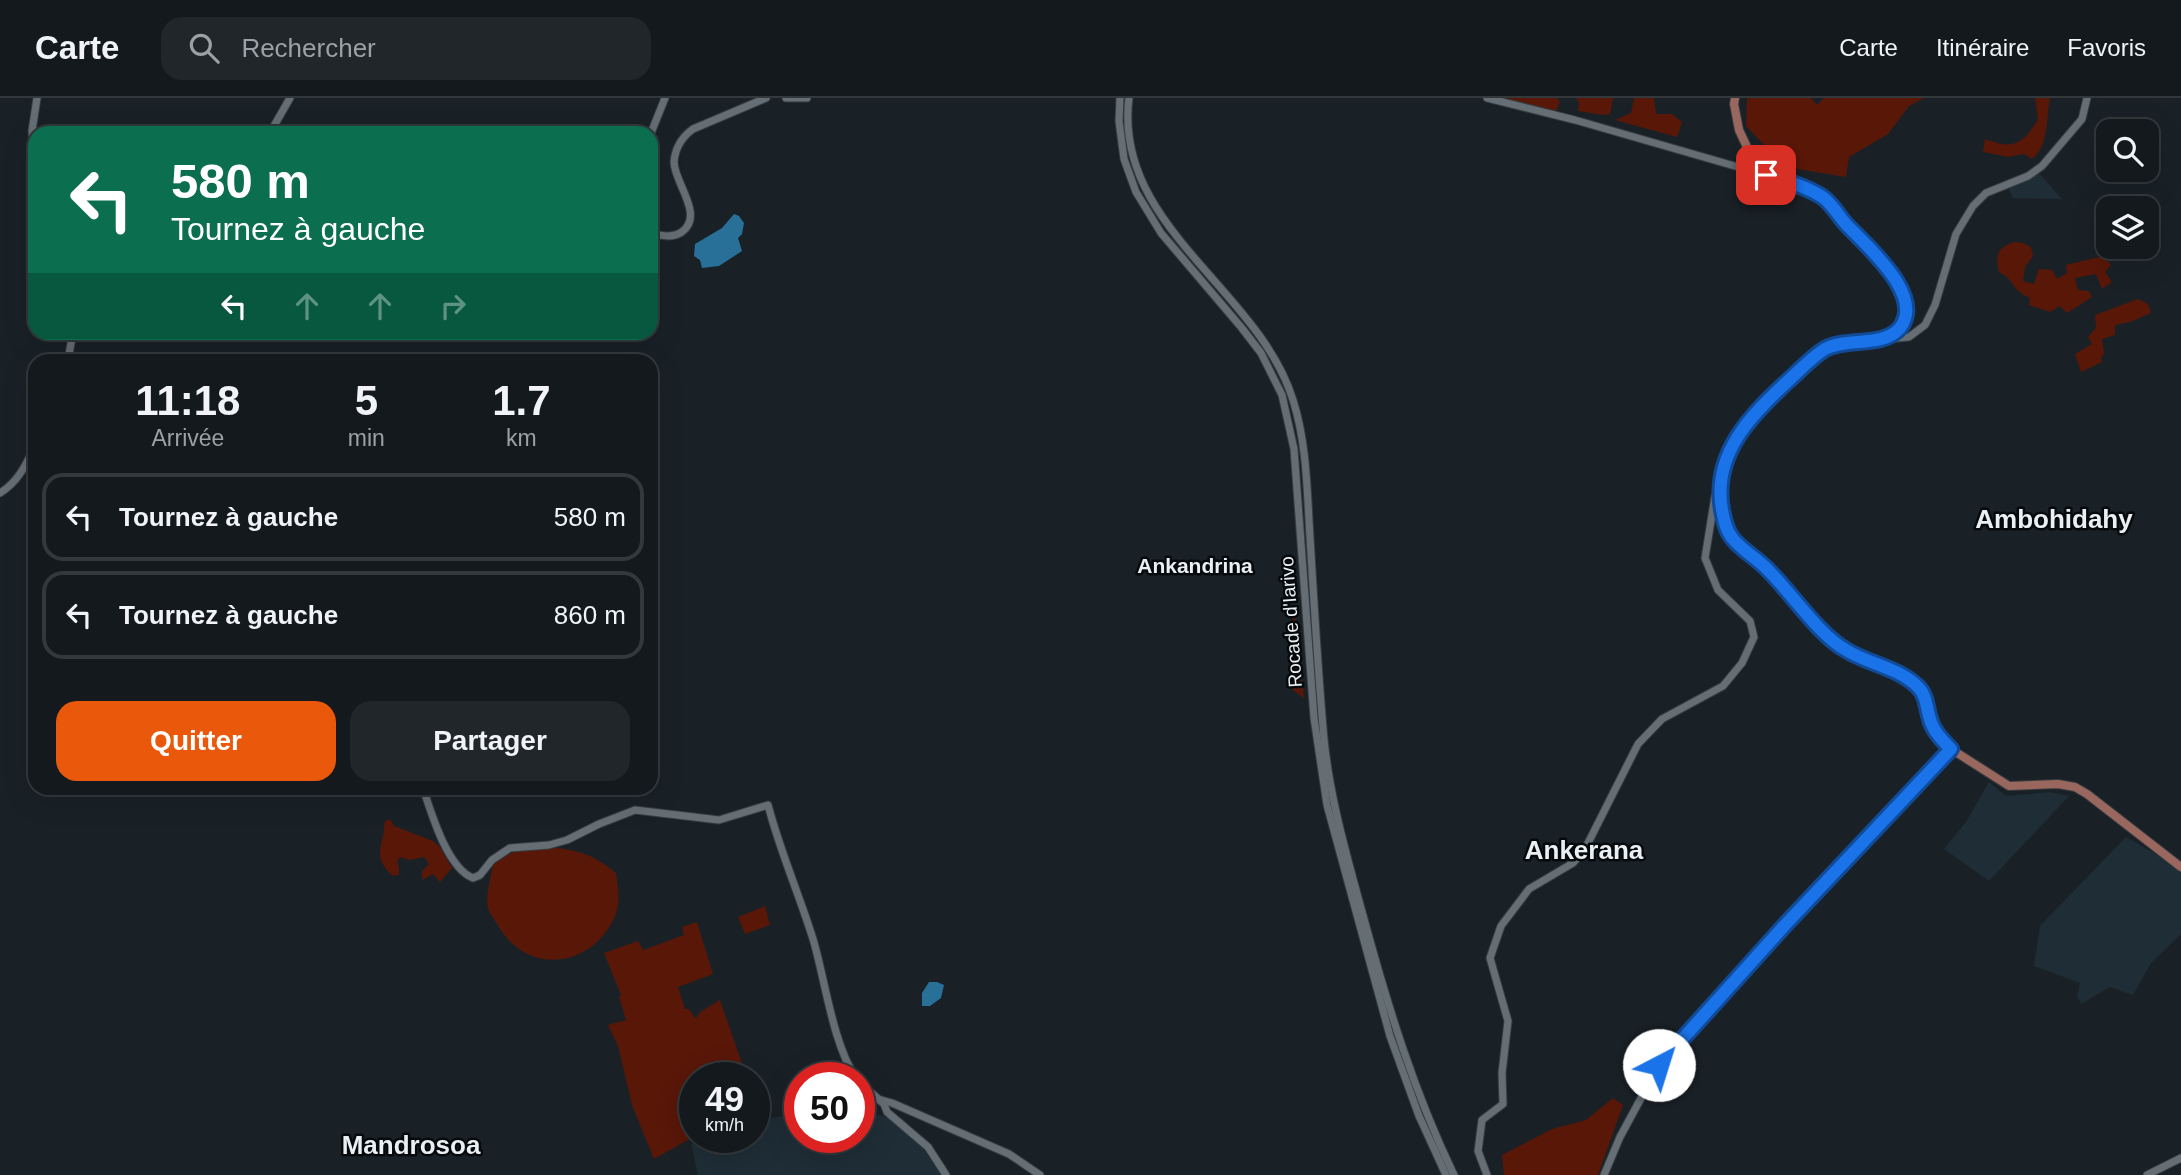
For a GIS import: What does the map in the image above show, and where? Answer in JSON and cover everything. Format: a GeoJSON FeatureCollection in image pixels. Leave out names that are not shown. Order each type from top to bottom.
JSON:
{"type":"FeatureCollection","features":[{"type":"Feature","properties":{"kind":"main road"},"geometry":{"type":"LineString","coordinates":[[1735,98],[1739,130],[1755,164],[1766,175],[1823,197],[1883,261],[1901,289],[1905,316],[1895,332],[1878,339],[1826,348],[1765,402],[1732,443],[1720,486],[1725,524],[1733,540],[1767,569],[1834,642],[1856,656],[1897,672],[1914,683],[1922,691],[1930,722],[1951,749],[2009,786],[2058,784],[2087,794],[2181,867]]}},
{"type":"Feature","properties":{"kind":"street"},"geometry":{"type":"LineString","coordinates":[[33,126],[37,98]]}},
{"type":"Feature","properties":{"kind":"street"},"geometry":{"type":"LineString","coordinates":[[274,126],[290,98]]}},
{"type":"Feature","properties":{"kind":"street"},"geometry":{"type":"LineString","coordinates":[[654,126],[665,98]]}},
{"type":"Feature","properties":{"kind":"street"},"geometry":{"type":"LineString","coordinates":[[658,235],[679,234],[690,221],[687,199],[674,166],[676,154],[685,135],[693,129],[766,98]]}},
{"type":"Feature","properties":{"kind":"street"},"geometry":{"type":"LineString","coordinates":[[786,98],[807,98]]}},
{"type":"Feature","properties":{"kind":"street","name":"Rocade d'Iarivo"},"geometry":{"type":"LineString","coordinates":[[1120,98],[1119,121],[1124,159],[1136,192],[1161,233],[1261,353],[1282,395],[1294,449],[1314,718],[1327,805],[1390,1037],[1419,1116],[1446,1175]]}},
{"type":"Feature","properties":{"kind":"street","name":"Rocade d'Iarivo"},"geometry":{"type":"LineString","coordinates":[[1129,98],[1129,128],[1133,155],[1146,190],[1182,243],[1263,341],[1284,376],[1293,400],[1302,436],[1306,476],[1321,701],[1332,791],[1396,1031],[1422,1104],[1454,1175]]}},
{"type":"Feature","properties":{"kind":"street"},"geometry":{"type":"LineString","coordinates":[[1487,98],[1575,120],[1766,175]]}},
{"type":"Feature","properties":{"kind":"street"},"geometry":{"type":"LineString","coordinates":[[1878,339],[1909,337],[1926,325],[1935,305],[1956,234],[1973,206],[1986,194],[2028,176],[2042,166],[2082,119],[2087,98]]}},
{"type":"Feature","properties":{"kind":"street"},"geometry":{"type":"LineString","coordinates":[[0,493],[14,483],[28,461]]}},
{"type":"Feature","properties":{"kind":"street"},"geometry":{"type":"LineString","coordinates":[[1487,1175],[1478,1151],[1482,1120],[1503,1104],[1502,1073],[1508,1021],[1490,958],[1501,926],[1529,889],[1573,863],[1584,851],[1639,744],[1662,719],[1723,686],[1742,663],[1754,637],[1750,621],[1718,590],[1705,558],[1714,496],[1720,486]]}},
{"type":"Feature","properties":{"kind":"street"},"geometry":{"type":"LineString","coordinates":[[1604,1175],[1620,1137],[1659,1065],[1785,925],[1951,749]]}},
{"type":"Feature","properties":{"kind":"street"},"geometry":{"type":"LineString","coordinates":[[426,795],[442,839],[459,868],[473,878],[510,848],[549,845],[567,840],[635,810],[719,820],[768,806],[813,940],[847,1062]]}},
{"type":"Feature","properties":{"kind":"street"},"geometry":{"type":"LineString","coordinates":[[875,1096],[893,1108],[1009,1154],[1040,1175]]}},
{"type":"Feature","properties":{"kind":"street"},"geometry":{"type":"LineString","coordinates":[[893,1108],[898,1121],[928,1147],[946,1175]]}},
{"type":"Feature","properties":{"kind":"street"},"geometry":{"type":"LineString","coordinates":[[2147,1175],[2181,1158]]}},
{"type":"Feature","properties":{"kind":"shaded area"},"geometry":{"type":"Polygon","coordinates":[[[1504,98],[1557,98],[1560,102],[1556,111],[1504,98]]]}},
{"type":"Feature","properties":{"kind":"shaded area"},"geometry":{"type":"Polygon","coordinates":[[[1576,98],[1613,98],[1610,114],[1578,111],[1579,103],[1576,98]]]}},
{"type":"Feature","properties":{"kind":"shaded area"},"geometry":{"type":"Polygon","coordinates":[[[1634,98],[1654,98],[1656,114],[1672,114],[1682,122],[1677,137],[1615,120],[1631,113],[1634,98]]]}},
{"type":"Feature","properties":{"kind":"shaded area"},"geometry":{"type":"Polygon","coordinates":[[[1747,98],[1811,98],[1817,105],[1824,98],[1924,98],[1909,106],[1888,134],[1849,157],[1846,177],[1785,167],[1746,126],[1747,98]]]}},
{"type":"Feature","properties":{"kind":"shaded area"},"geometry":{"type":"Polygon","coordinates":[[[2035,98],[2050,98],[2044,139],[2032,159],[2024,154],[2008,157],[1983,152],[1985,139],[2010,144],[2027,135],[2038,119],[2035,98]]]}},
{"type":"Feature","properties":{"kind":"shaded area"},"geometry":{"type":"Polygon","coordinates":[[[2039,173],[2062,199],[2013,198],[2008,187],[2039,173]]]}},
{"type":"Feature","properties":{"kind":"shaded area"},"geometry":{"type":"Polygon","coordinates":[[[2014,242],[2031,247],[2033,256],[2025,267],[2023,281],[2034,284],[2039,269],[2052,270],[2057,279],[2067,273],[2066,265],[2096,258],[2106,259],[2111,265],[2105,272],[2112,282],[2102,289],[2096,274],[2075,278],[2078,290],[2089,291],[2092,297],[2067,313],[2060,306],[2050,312],[2029,305],[2030,298],[1999,272],[1997,261],[2004,247],[2014,242]]]}},
{"type":"Feature","properties":{"kind":"shaded area"},"geometry":{"type":"Polygon","coordinates":[[[2138,299],[2148,304],[2151,313],[2115,325],[2115,335],[2102,339],[2102,362],[2081,372],[2075,354],[2092,344],[2088,337],[2096,328],[2095,315],[2138,299]]]}},
{"type":"Feature","properties":{"kind":"shaded area"},"geometry":{"type":"Polygon","coordinates":[[[1294,602],[1304,698],[1293,690],[1290,656],[1294,602]]]}},
{"type":"Feature","properties":{"kind":"shaded area"},"geometry":{"type":"Polygon","coordinates":[[[1989,782],[2006,796],[2049,792],[2069,796],[1989,881],[1944,849],[1966,822],[1989,782]]]}},
{"type":"Feature","properties":{"kind":"shaded area"},"geometry":{"type":"Polygon","coordinates":[[[386,820],[391,820],[394,826],[433,841],[439,846],[452,868],[440,882],[433,874],[422,880],[422,871],[429,864],[424,857],[409,860],[400,857],[397,862],[399,875],[393,876],[388,871],[380,853],[386,820]]]}},
{"type":"Feature","properties":{"kind":"shaded area"},"geometry":{"type":"Polygon","coordinates":[[[2126,837],[2166,860],[2181,873],[2181,934],[2151,963],[2133,995],[2110,987],[2081,1004],[2077,996],[2080,983],[2034,966],[2040,926],[2126,837]]]}},
{"type":"Feature","properties":{"kind":"shaded area"},"geometry":{"type":"Polygon","coordinates":[[[546,846],[575,851],[599,861],[616,873],[618,884],[617,911],[605,933],[592,946],[577,955],[560,959],[543,959],[527,954],[512,943],[493,918],[487,903],[493,865],[518,851],[546,846]]]}},
{"type":"Feature","properties":{"kind":"shaded area"},"geometry":{"type":"Polygon","coordinates":[[[765,906],[770,925],[745,934],[738,917],[765,906]]]}},
{"type":"Feature","properties":{"kind":"shaded area"},"geometry":{"type":"Polygon","coordinates":[[[697,922],[713,974],[678,987],[685,1009],[689,1009],[696,1019],[700,1012],[720,1000],[741,1062],[679,1062],[679,1145],[654,1159],[632,1105],[618,1046],[608,1025],[626,1020],[619,997],[621,995],[604,953],[638,941],[643,950],[684,935],[682,927],[697,922]]]}},
{"type":"Feature","properties":{"kind":"shaded area"},"geometry":{"type":"Polygon","coordinates":[[[1613,1098],[1623,1105],[1598,1175],[1504,1175],[1502,1155],[1552,1129],[1586,1120],[1613,1098]]]}},
{"type":"Feature","properties":{"kind":"shaded area"},"geometry":{"type":"Polygon","coordinates":[[[875,1113],[891,1119],[917,1140],[941,1175],[698,1175],[693,1153],[770,1153],[770,1118],[784,1116],[784,1153],[875,1153],[875,1113]]]}},
{"type":"Feature","properties":{"kind":"water"},"geometry":{"type":"Polygon","coordinates":[[[734,214],[744,223],[742,234],[738,238],[742,251],[719,266],[702,268],[700,260],[694,256],[695,244],[722,228],[734,214]]]}},
{"type":"Feature","properties":{"kind":"water"},"geometry":{"type":"Polygon","coordinates":[[[929,982],[944,985],[941,998],[930,1006],[922,1006],[922,993],[929,982]]]}},
{"type":"Feature","properties":{"kind":"district","name":"Ambohidahy"},"geometry":{"type":"Point","coordinates":[2054,519]}},
{"type":"Feature","properties":{"kind":"district","name":"Ankandrina"},"geometry":{"type":"Point","coordinates":[1195,565]}},
{"type":"Feature","properties":{"kind":"district","name":"Ankerana"},"geometry":{"type":"Point","coordinates":[1584,850]}},
{"type":"Feature","properties":{"kind":"district","name":"Mandrosoa"},"geometry":{"type":"Point","coordinates":[411,1145]}},
{"type":"Feature","properties":{"kind":"route"},"geometry":{"type":"LineString","coordinates":[[1659,1065],[1785,925],[1951,749],[1930,722],[1927,703],[1922,691],[1914,683],[1897,672],[1856,656],[1834,642],[1767,569],[1733,540],[1725,524],[1720,486],[1723,468],[1732,443],[1749,419],[1826,348],[1887,337],[1899,329],[1905,316],[1901,289],[1883,261],[1823,197],[1766,175]]}}]}
